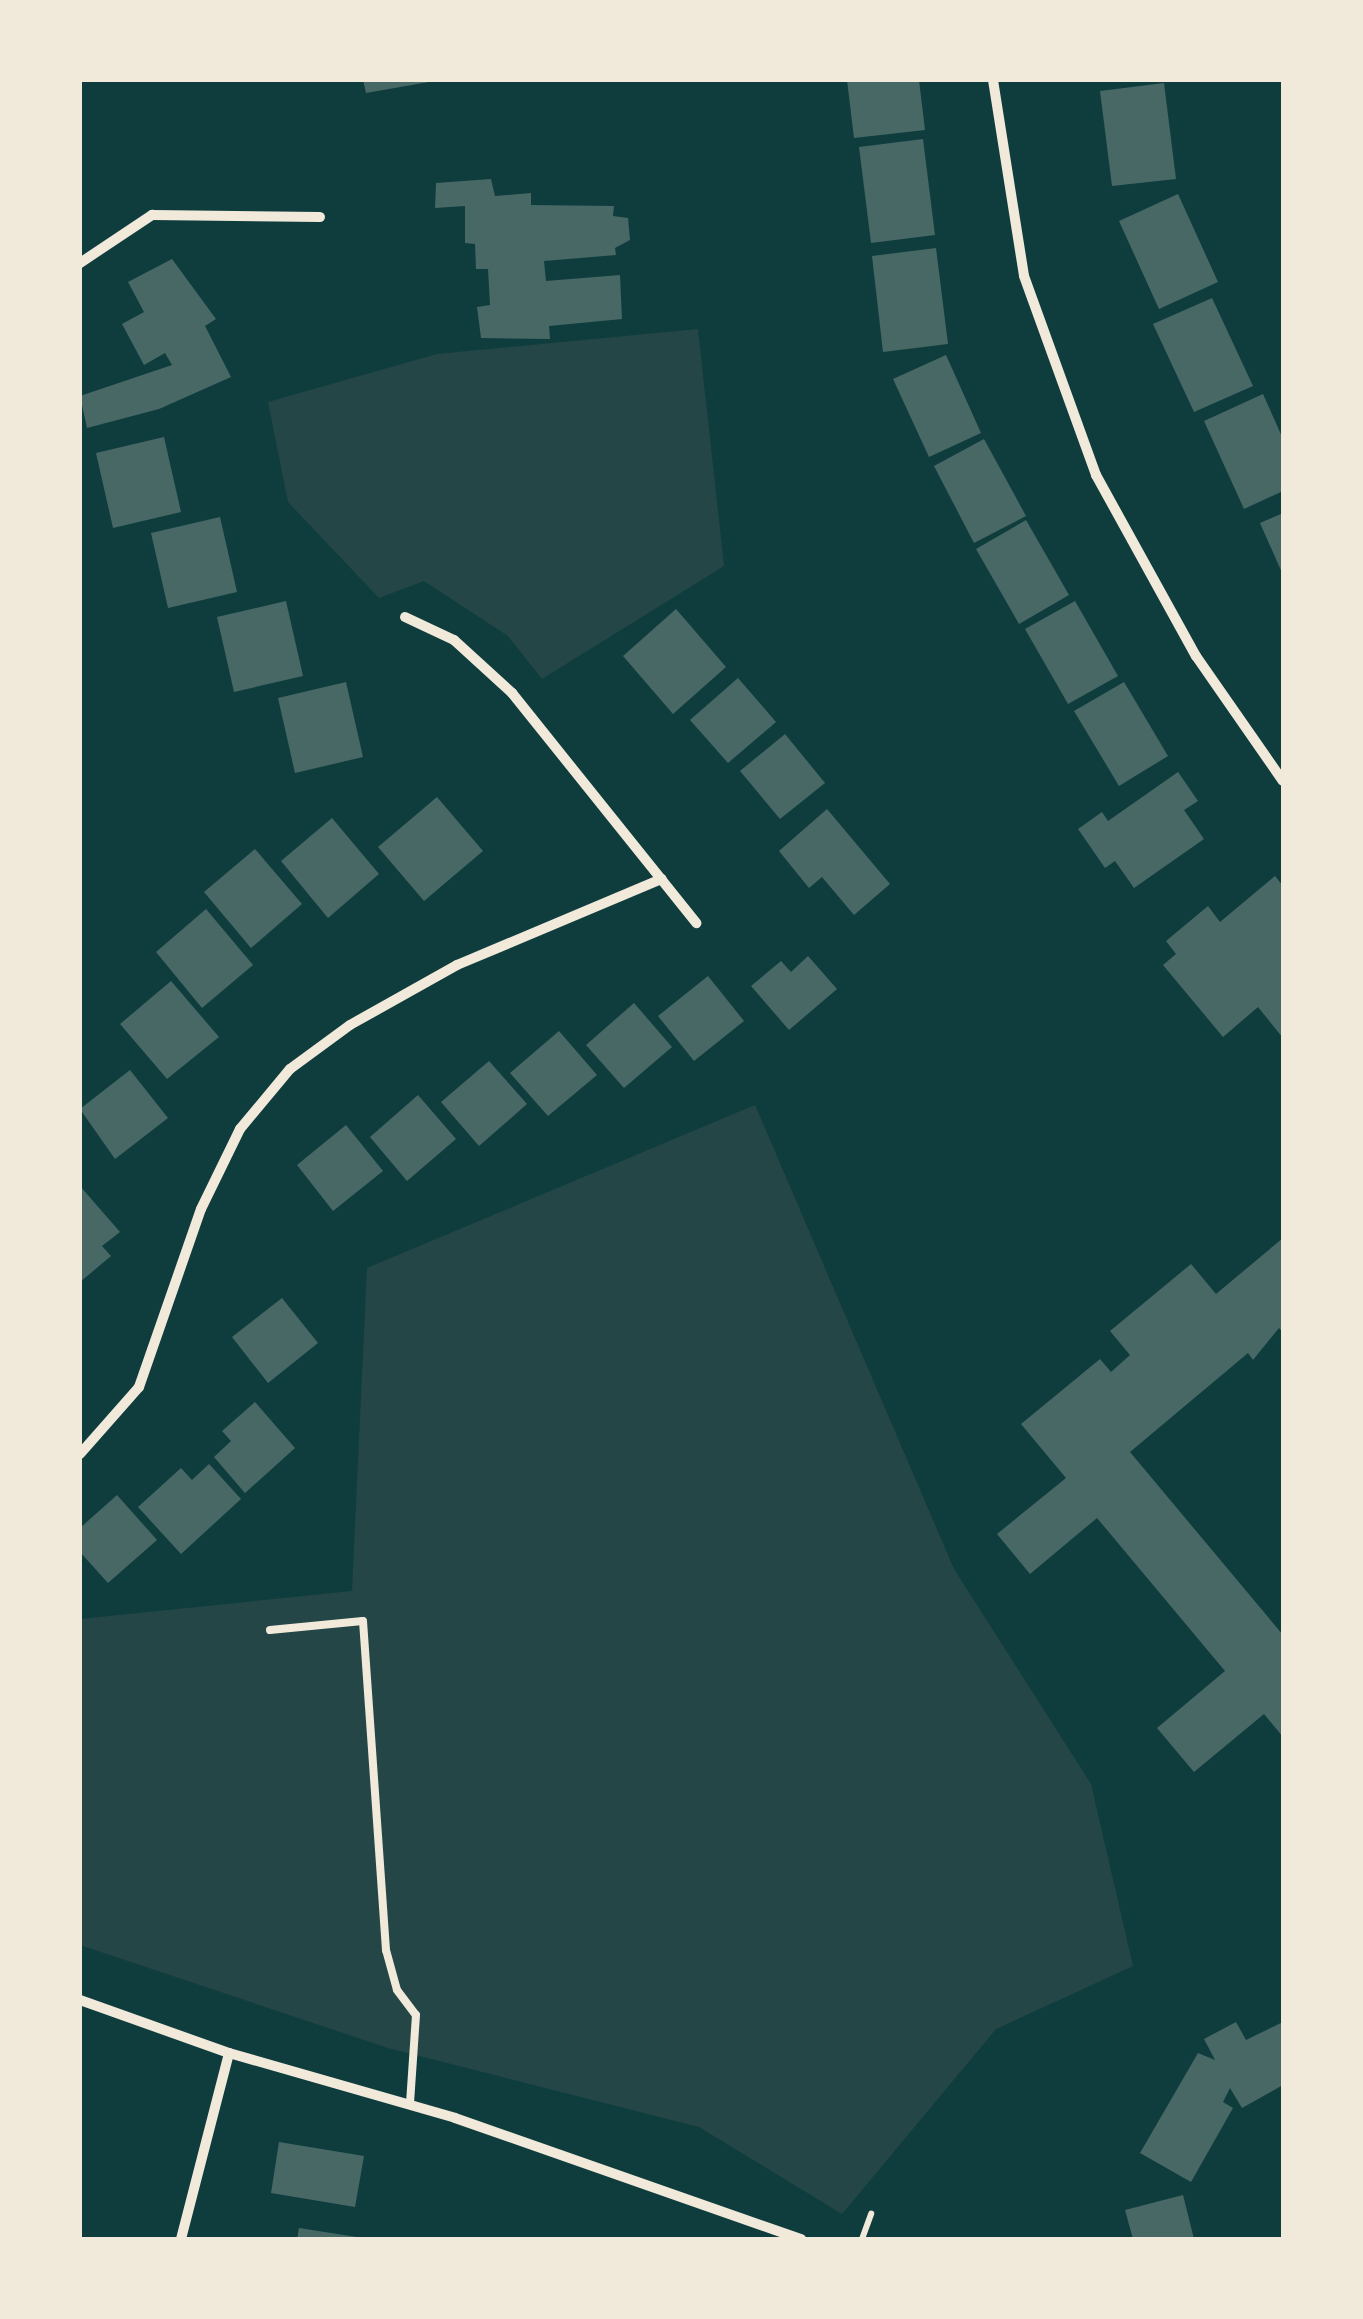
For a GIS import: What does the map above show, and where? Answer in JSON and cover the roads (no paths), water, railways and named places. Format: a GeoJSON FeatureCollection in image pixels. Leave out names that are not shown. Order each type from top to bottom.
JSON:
{"type":"FeatureCollection","features":[{"type":"Feature","properties":{"kind":"street"},"geometry":{"type":"LineString","coordinates":[[994,80],[1024,276],[1096,474],[1196,656],[1283,781]]}},
{"type":"Feature","properties":{"kind":"street"},"geometry":{"type":"LineString","coordinates":[[80,263],[152,215],[320,217]]}},
{"type":"Feature","properties":{"kind":"street"},"geometry":{"type":"LineString","coordinates":[[405,616],[454,640],[512,692],[696,923]]}},
{"type":"Feature","properties":{"kind":"street"},"geometry":{"type":"LineString","coordinates":[[80,1454],[139,1387],[201,1209],[240,1128],[290,1070],[350,1026],[456,965],[662,879]]}},
{"type":"Feature","properties":{"kind":"street"},"geometry":{"type":"LineString","coordinates":[[80,2000],[229,2053],[410,2104],[801,2239]]}},
{"type":"Feature","properties":{"kind":"street"},"geometry":{"type":"LineString","coordinates":[[181,2239],[229,2053]]}},
{"type":"Feature","properties":{"kind":"lane"},"geometry":{"type":"LineString","coordinates":[[270,1630],[363,1621],[386,1950],[397,1990],[416,2015],[410,2104]]}}]}
